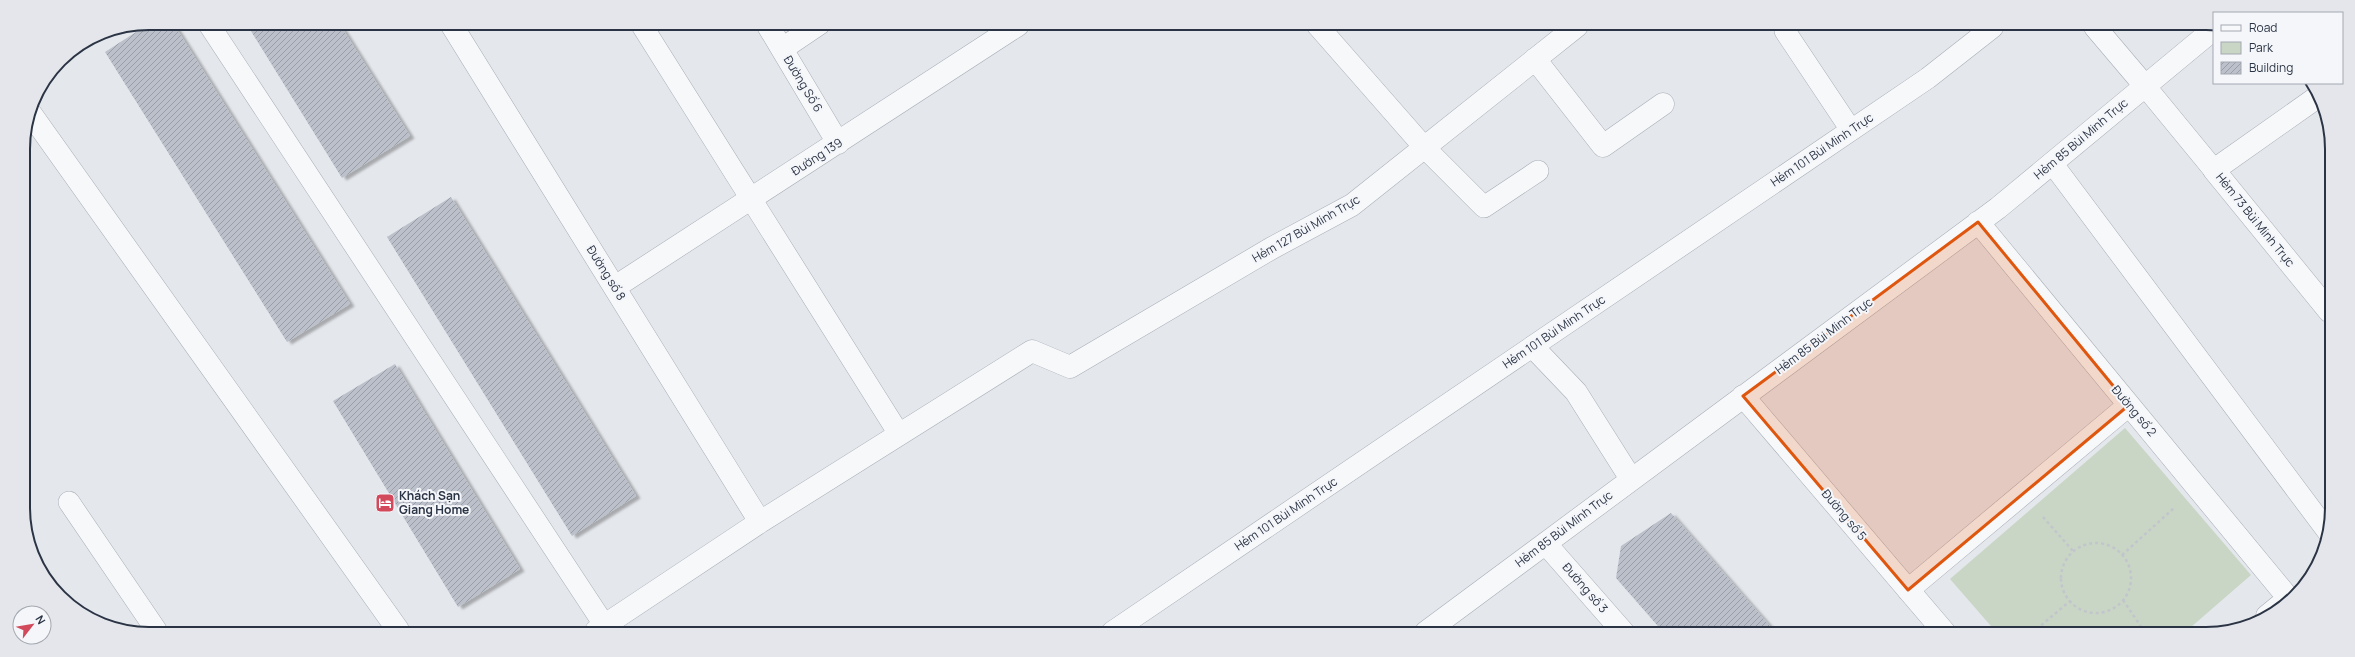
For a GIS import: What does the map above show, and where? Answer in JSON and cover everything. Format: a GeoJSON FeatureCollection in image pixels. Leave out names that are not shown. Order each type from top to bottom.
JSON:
{"type":"FeatureCollection","features":[{"type":"Feature","properties":{"kind":"street","name":"Đường số 8"},"geometry":{"type":"LineString","coordinates":[[455,30],[760,522]]}},
{"type":"Feature","properties":{"kind":"street","name":"Đường Số 6"},"geometry":{"type":"LineString","coordinates":[[771,30],[838,143]]}},
{"type":"Feature","properties":{"kind":"street"},"geometry":{"type":"LineString","coordinates":[[782,49],[810,30]]}},
{"type":"Feature","properties":{"kind":"street","name":"Đường 139"},"geometry":{"type":"LineString","coordinates":[[614,287],[1010,30]]}},
{"type":"Feature","properties":{"kind":"street","name":"Hẻm 127 Bùi Minh Trực"},"geometry":{"type":"LineString","coordinates":[[899,434],[1032,351],[1070,367],[1272,248],[1352,205],[1572,30]]}},
{"type":"Feature","properties":{"kind":"street"},"geometry":{"type":"LineString","coordinates":[[2098,30],[2145,86]]}},
{"type":"Feature","properties":{"kind":"street","name":"Hẻm 85 Bùi Minh Trực"},"geometry":{"type":"LineString","coordinates":[[1433,627],[1978,222],[2212,30]]}},
{"type":"Feature","properties":{"kind":"street"},"geometry":{"type":"LineString","coordinates":[[1535,59],[1603,146],[1663,104]]}},
{"type":"Feature","properties":{"kind":"street","name":"Hẻm 73 Bùi Minh Trực"},"geometry":{"type":"LineString","coordinates":[[2314,99],[2214,170],[2325,306]]}},
{"type":"Feature","properties":{"kind":"street"},"geometry":{"type":"LineString","coordinates":[[34,118],[396,627]]}},
{"type":"Feature","properties":{"kind":"street","name":"Đường số 2"},"geometry":{"type":"LineString","coordinates":[[1978,222],[2286,595]]}},
{"type":"Feature","properties":{"kind":"street"},"geometry":{"type":"LineString","coordinates":[[1533,347],[1576,392],[1631,479]]}},
{"type":"Feature","properties":{"kind":"street","name":"Đường số 5"},"geometry":{"type":"LineString","coordinates":[[1743,396],[1940,627]]}},
{"type":"Feature","properties":{"kind":"street"},"geometry":{"type":"LineString","coordinates":[[1908,590],[2129,405]]}},
{"type":"Feature","properties":{"kind":"street"},"geometry":{"type":"LineString","coordinates":[[602,627],[760,522],[899,434]]}},
{"type":"Feature","properties":{"kind":"street","name":"Đường số 3"},"geometry":{"type":"LineString","coordinates":[[1546,544],[1619,627]]}},
{"type":"Feature","properties":{"kind":"lane"},"geometry":{"type":"LineString","coordinates":[[213,30],[599,627]]}},
{"type":"Feature","properties":{"kind":"lane"},"geometry":{"type":"LineString","coordinates":[[645,30],[899,434]]}},
{"type":"Feature","properties":{"kind":"lane"},"geometry":{"type":"LineString","coordinates":[[1321,30],[1424,148],[1484,207],[1538,171]]}},
{"type":"Feature","properties":{"kind":"lane","name":"Hẻm 101 Bùi Minh Trực"},"geometry":{"type":"LineString","coordinates":[[1119,627],[1928,78],[1989,30]]}},
{"type":"Feature","properties":{"kind":"lane"},"geometry":{"type":"LineString","coordinates":[[1785,31],[1851,130]]}},
{"type":"Feature","properties":{"kind":"lane"},"geometry":{"type":"LineString","coordinates":[[2145,86],[2214,170]]}},
{"type":"Feature","properties":{"kind":"lane"},"geometry":{"type":"LineString","coordinates":[[2052,163],[2324,526]]}},
{"type":"Feature","properties":{"kind":"lane"},"geometry":{"type":"LineString","coordinates":[[69,502],[154,627]]}},
{"type":"Feature","properties":{"kind":"path"},"geometry":{"type":"LineString","coordinates":[[2122,555],[2197,487]]}},
{"type":"Feature","properties":{"kind":"path"},"geometry":{"type":"LineString","coordinates":[[2023,493],[2073,551]]}},
{"type":"Feature","properties":{"kind":"path"},"geometry":{"type":"LineString","coordinates":[[2104,543],[2122,555],[2129,565],[2131,577],[2129,589],[2123,600],[2114,608],[2103,612],[2091,612],[2079,608],[2070,601],[2061,580],[2066,560],[2073,551],[2082,546],[2104,543]]}},
{"type":"Feature","properties":{"kind":"path"},"geometry":{"type":"LineString","coordinates":[[2123,600],[2141,627]]}},
{"type":"Feature","properties":{"kind":"path"},"geometry":{"type":"LineString","coordinates":[[2039,627],[2070,601]]}},
{"type":"Feature","properties":{"kind":"highlighted area"},"geometry":{"type":"Polygon","coordinates":[[[1978,222],[2129,405],[1908,590],[1743,396],[1978,222]]]}},
{"type":"Feature","properties":{"kind":"green space"},"geometry":{"type":"Polygon","coordinates":[[[2125,428],[2251,575],[2191,627],[1992,627],[1950,579],[2125,428]]]}},
{"type":"Feature","properties":{"kind":"building"},"geometry":{"type":"Polygon","coordinates":[[[177,30],[350,304],[287,342],[105,52],[138,31],[177,30]]]}},
{"type":"Feature","properties":{"kind":"building"},"geometry":{"type":"Polygon","coordinates":[[[250,30],[343,30],[410,136],[342,178],[250,30]]]}},
{"type":"Feature","properties":{"kind":"building"},"geometry":{"type":"Polygon","coordinates":[[[451,197],[636,496],[572,536],[387,237],[451,197]]]}},
{"type":"Feature","properties":{"kind":"building"},"geometry":{"type":"Polygon","coordinates":[[[395,364],[520,569],[458,607],[333,401],[395,364]]]}},
{"type":"Feature","properties":{"kind":"building"},"geometry":{"type":"Polygon","coordinates":[[[1671,513],[1771,627],[1659,627],[1616,578],[1621,546],[1671,513]]]}},
{"type":"Feature","properties":{"kind":"place","name":"Khách Sạn Giang Home"},"geometry":{"type":"Point","coordinates":[385,503]}}]}
